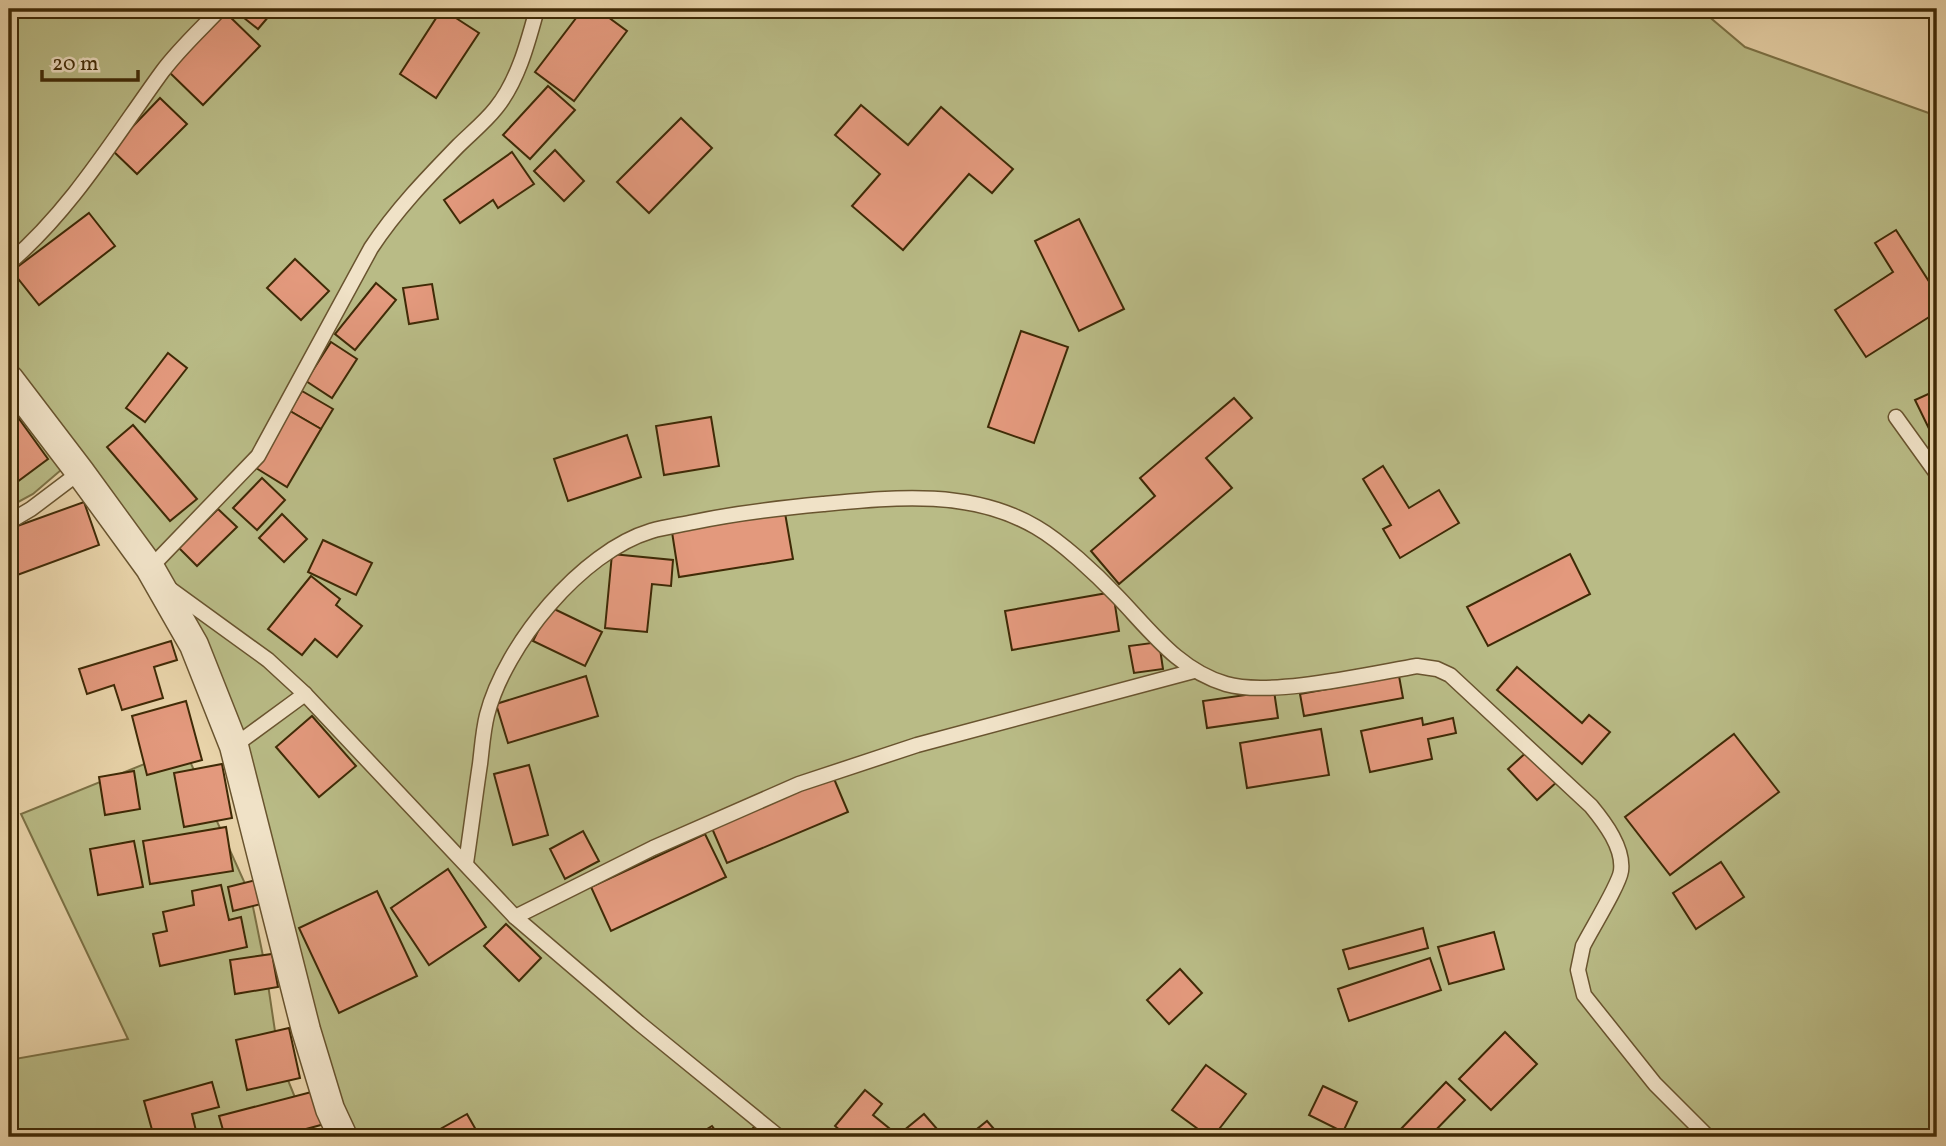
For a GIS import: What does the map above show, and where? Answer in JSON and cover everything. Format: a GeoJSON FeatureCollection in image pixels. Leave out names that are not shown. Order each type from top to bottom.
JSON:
{"type":"FeatureCollection","features":[{"type":"Feature","properties":{"kind":"street"},"geometry":{"type":"LineString","coordinates":[[9,379],[154,574],[194,645],[234,746],[306,1030],[330,1109],[343,1137]]}},
{"type":"Feature","properties":{"kind":"lane"},"geometry":{"type":"LineString","coordinates":[[9,263],[48,227],[96,168],[164,69],[220,9]]}},
{"type":"Feature","properties":{"kind":"lane"},"geometry":{"type":"LineString","coordinates":[[537,9],[528,41],[508,89],[496,107],[407,198],[386,225],[258,456],[154,574],[268,660],[305,694],[516,917],[639,1023],[779,1137]]}},
{"type":"Feature","properties":{"kind":"lane"},"geometry":{"type":"LineString","coordinates":[[1896,417],[1937,474]]}},
{"type":"Feature","properties":{"kind":"lane"},"geometry":{"type":"LineString","coordinates":[[9,522],[80,472]]}},
{"type":"Feature","properties":{"kind":"lane"},"geometry":{"type":"LineString","coordinates":[[466,863],[487,716],[498,682],[510,658],[548,606],[592,564],[621,544],[651,531],[754,510],[899,497],[958,501],[1005,512],[1037,527],[1112,591],[1174,657],[1194,671],[1230,685],[1244,688],[1294,685],[1428,667],[1450,675],[1591,806],[1604,822],[1619,852],[1621,873],[1579,958],[1578,970],[1584,995],[1655,1084],[1708,1137]]}},
{"type":"Feature","properties":{"kind":"lane"},"geometry":{"type":"LineString","coordinates":[[516,917],[653,848],[799,784],[917,745],[1194,671]]}},
{"type":"Feature","properties":{"kind":"lane"},"geometry":{"type":"LineString","coordinates":[[234,746],[305,694]]}},
{"type":"Feature","properties":{"kind":"green space"},"geometry":{"type":"Polygon","coordinates":[[[9,9],[1149,9],[1155,12],[1186,9],[1700,9],[1745,47],[1937,116],[1937,1137],[348,1137],[206,675],[75,458],[33,494],[9,507],[9,9]]]}},
{"type":"Feature","properties":{"kind":"green space"},"geometry":{"type":"Polygon","coordinates":[[[184,748],[251,897],[279,1058],[311,1137],[9,1137],[9,1060],[128,1039],[21,814],[184,748]]]}},
{"type":"Feature","properties":{"kind":"building"},"geometry":{"type":"Polygon","coordinates":[[[235,9],[275,9],[258,29],[235,9]]]}},
{"type":"Feature","properties":{"kind":"building"},"geometry":{"type":"Polygon","coordinates":[[[442,9],[479,33],[436,98],[400,74],[442,9]]]}},
{"type":"Feature","properties":{"kind":"building"},"geometry":{"type":"Polygon","coordinates":[[[583,9],[597,9],[627,31],[574,101],[535,72],[583,9]]]}},
{"type":"Feature","properties":{"kind":"building"},"geometry":{"type":"Polygon","coordinates":[[[226,13],[260,46],[203,105],[168,71],[226,13]]]}},
{"type":"Feature","properties":{"kind":"building"},"geometry":{"type":"Polygon","coordinates":[[[548,86],[575,110],[530,159],[503,135],[548,86]]]}},
{"type":"Feature","properties":{"kind":"building"},"geometry":{"type":"Polygon","coordinates":[[[160,98],[187,124],[137,174],[111,149],[160,98]]]}},
{"type":"Feature","properties":{"kind":"building"},"geometry":{"type":"Polygon","coordinates":[[[861,105],[908,145],[941,107],[1013,169],[992,193],[969,174],[903,250],[852,206],[880,174],[835,135],[861,105]]]}},
{"type":"Feature","properties":{"kind":"building"},"geometry":{"type":"Polygon","coordinates":[[[681,118],[712,148],[649,213],[617,182],[681,118]]]}},
{"type":"Feature","properties":{"kind":"building"},"geometry":{"type":"Polygon","coordinates":[[[555,150],[584,181],[564,201],[534,171],[555,150]]]}},
{"type":"Feature","properties":{"kind":"building"},"geometry":{"type":"Polygon","coordinates":[[[512,152],[534,184],[498,208],[493,200],[460,223],[444,200],[512,152]]]}},
{"type":"Feature","properties":{"kind":"building"},"geometry":{"type":"Polygon","coordinates":[[[89,213],[115,246],[39,305],[12,271],[89,213]]]}},
{"type":"Feature","properties":{"kind":"building"},"geometry":{"type":"Polygon","coordinates":[[[1079,219],[1124,309],[1079,331],[1035,241],[1079,219]]]}},
{"type":"Feature","properties":{"kind":"building"},"geometry":{"type":"Polygon","coordinates":[[[1896,230],[1937,294],[1937,312],[1866,357],[1835,310],[1893,272],[1875,243],[1896,230]]]}},
{"type":"Feature","properties":{"kind":"building"},"geometry":{"type":"Polygon","coordinates":[[[295,259],[329,291],[301,320],[267,288],[295,259]]]}},
{"type":"Feature","properties":{"kind":"building"},"geometry":{"type":"Polygon","coordinates":[[[376,283],[396,300],[355,350],[335,334],[376,283]]]}},
{"type":"Feature","properties":{"kind":"building"},"geometry":{"type":"Polygon","coordinates":[[[432,284],[438,319],[409,324],[403,288],[432,284]]]}},
{"type":"Feature","properties":{"kind":"building"},"geometry":{"type":"Polygon","coordinates":[[[1021,331],[1068,347],[1034,443],[988,427],[1021,331]]]}},
{"type":"Feature","properties":{"kind":"building"},"geometry":{"type":"Polygon","coordinates":[[[331,342],[357,359],[332,398],[306,381],[331,342]]]}},
{"type":"Feature","properties":{"kind":"building"},"geometry":{"type":"Polygon","coordinates":[[[168,353],[187,368],[145,422],[126,408],[168,353]]]}},
{"type":"Feature","properties":{"kind":"building"},"geometry":{"type":"Polygon","coordinates":[[[1937,390],[1937,442],[1936,443],[1915,400],[1937,390]]]}},
{"type":"Feature","properties":{"kind":"building"},"geometry":{"type":"Polygon","coordinates":[[[302,391],[333,409],[321,429],[290,411],[302,391]]]}},
{"type":"Feature","properties":{"kind":"building"},"geometry":{"type":"Polygon","coordinates":[[[1234,398],[1252,418],[1206,458],[1232,488],[1119,584],[1091,551],[1155,496],[1140,478],[1234,398]]]}},
{"type":"Feature","properties":{"kind":"building"},"geometry":{"type":"Polygon","coordinates":[[[9,405],[48,459],[9,488],[9,405]]]}},
{"type":"Feature","properties":{"kind":"building"},"geometry":{"type":"Polygon","coordinates":[[[290,411],[321,429],[287,487],[256,468],[290,411]]]}},
{"type":"Feature","properties":{"kind":"building"},"geometry":{"type":"Polygon","coordinates":[[[711,417],[719,466],[664,475],[656,426],[711,417]]]}},
{"type":"Feature","properties":{"kind":"building"},"geometry":{"type":"Polygon","coordinates":[[[133,425],[197,499],[170,521],[107,447],[133,425]]]}},
{"type":"Feature","properties":{"kind":"building"},"geometry":{"type":"Polygon","coordinates":[[[627,435],[641,477],[568,501],[554,459],[627,435]]]}},
{"type":"Feature","properties":{"kind":"building"},"geometry":{"type":"Polygon","coordinates":[[[1383,466],[1409,508],[1439,490],[1459,523],[1400,558],[1383,529],[1391,525],[1363,479],[1383,466]]]}},
{"type":"Feature","properties":{"kind":"building"},"geometry":{"type":"Polygon","coordinates":[[[262,478],[285,500],[257,530],[233,508],[262,478]]]}},
{"type":"Feature","properties":{"kind":"building"},"geometry":{"type":"Polygon","coordinates":[[[84,502],[99,545],[9,578],[9,529],[84,502]]]}},
{"type":"Feature","properties":{"kind":"building"},"geometry":{"type":"Polygon","coordinates":[[[218,509],[237,527],[197,566],[179,548],[218,509]]]}},
{"type":"Feature","properties":{"kind":"building"},"geometry":{"type":"Polygon","coordinates":[[[785,513],[793,559],[679,577],[672,532],[785,513]]]}},
{"type":"Feature","properties":{"kind":"building"},"geometry":{"type":"Polygon","coordinates":[[[282,514],[307,539],[284,562],[259,538],[282,514]]]}},
{"type":"Feature","properties":{"kind":"building"},"geometry":{"type":"Polygon","coordinates":[[[323,540],[372,563],[356,595],[308,572],[323,540]]]}},
{"type":"Feature","properties":{"kind":"building"},"geometry":{"type":"Polygon","coordinates":[[[612,554],[673,560],[671,586],[652,584],[647,632],[605,628],[612,554]]]}},
{"type":"Feature","properties":{"kind":"building"},"geometry":{"type":"Polygon","coordinates":[[[1570,554],[1590,594],[1488,646],[1467,607],[1570,554]]]}},
{"type":"Feature","properties":{"kind":"building"},"geometry":{"type":"Polygon","coordinates":[[[311,576],[340,599],[336,605],[362,626],[337,657],[315,639],[302,655],[268,629],[311,576]]]}},
{"type":"Feature","properties":{"kind":"building"},"geometry":{"type":"Polygon","coordinates":[[[1113,592],[1119,631],[1012,650],[1005,611],[1113,592]]]}},
{"type":"Feature","properties":{"kind":"building"},"geometry":{"type":"Polygon","coordinates":[[[550,607],[602,632],[585,666],[533,641],[550,607]]]}},
{"type":"Feature","properties":{"kind":"building"},"geometry":{"type":"Polygon","coordinates":[[[171,641],[177,660],[154,667],[163,698],[122,710],[114,685],[87,694],[79,669],[171,641]]]}},
{"type":"Feature","properties":{"kind":"building"},"geometry":{"type":"Polygon","coordinates":[[[1159,642],[1163,669],[1134,673],[1129,646],[1159,642]]]}},
{"type":"Feature","properties":{"kind":"building"},"geometry":{"type":"Polygon","coordinates":[[[1517,667],[1582,723],[1589,715],[1610,732],[1582,764],[1497,690],[1517,667]]]}},
{"type":"Feature","properties":{"kind":"building"},"geometry":{"type":"Polygon","coordinates":[[[586,676],[598,716],[508,743],[496,704],[586,676]]]}},
{"type":"Feature","properties":{"kind":"building"},"geometry":{"type":"Polygon","coordinates":[[[1399,676],[1403,698],[1304,716],[1300,694],[1399,676]]]}},
{"type":"Feature","properties":{"kind":"building"},"geometry":{"type":"Polygon","coordinates":[[[1274,691],[1278,718],[1207,728],[1203,701],[1274,691]]]}},
{"type":"Feature","properties":{"kind":"building"},"geometry":{"type":"Polygon","coordinates":[[[186,701],[202,760],[147,775],[132,716],[186,701]]]}},
{"type":"Feature","properties":{"kind":"building"},"geometry":{"type":"Polygon","coordinates":[[[312,716],[356,766],[319,797],[276,747],[312,716]]]}},
{"type":"Feature","properties":{"kind":"building"},"geometry":{"type":"Polygon","coordinates":[[[1422,718],[1423,725],[1453,718],[1456,733],[1428,739],[1432,759],[1370,772],[1361,731],[1422,718]]]}},
{"type":"Feature","properties":{"kind":"building"},"geometry":{"type":"Polygon","coordinates":[[[1321,729],[1329,775],[1247,788],[1240,743],[1321,729]]]}},
{"type":"Feature","properties":{"kind":"building"},"geometry":{"type":"Polygon","coordinates":[[[1734,734],[1779,792],[1670,875],[1625,817],[1734,734]]]}},
{"type":"Feature","properties":{"kind":"building"},"geometry":{"type":"Polygon","coordinates":[[[1530,749],[1559,780],[1537,800],[1508,769],[1530,749]]]}},
{"type":"Feature","properties":{"kind":"building"},"geometry":{"type":"Polygon","coordinates":[[[222,764],[232,818],[184,827],[174,773],[222,764]]]}},
{"type":"Feature","properties":{"kind":"building"},"geometry":{"type":"Polygon","coordinates":[[[529,765],[548,835],[513,845],[494,774],[529,765]]]}},
{"type":"Feature","properties":{"kind":"building"},"geometry":{"type":"Polygon","coordinates":[[[134,771],[140,809],[105,815],[99,777],[134,771]]]}},
{"type":"Feature","properties":{"kind":"building"},"geometry":{"type":"Polygon","coordinates":[[[832,774],[848,812],[727,863],[711,826],[832,774]]]}},
{"type":"Feature","properties":{"kind":"building"},"geometry":{"type":"Polygon","coordinates":[[[226,827],[233,871],[150,884],[143,841],[226,827]]]}},
{"type":"Feature","properties":{"kind":"building"},"geometry":{"type":"Polygon","coordinates":[[[583,831],[599,861],[565,879],[550,849],[583,831]]]}},
{"type":"Feature","properties":{"kind":"building"},"geometry":{"type":"Polygon","coordinates":[[[705,834],[726,877],[611,931],[591,887],[705,834]]]}},
{"type":"Feature","properties":{"kind":"building"},"geometry":{"type":"Polygon","coordinates":[[[134,841],[143,887],[98,895],[90,849],[134,841]]]}},
{"type":"Feature","properties":{"kind":"building"},"geometry":{"type":"Polygon","coordinates":[[[1721,862],[1744,897],[1696,929],[1673,893],[1721,862]]]}},
{"type":"Feature","properties":{"kind":"building"},"geometry":{"type":"Polygon","coordinates":[[[448,869],[486,927],[429,965],[391,908],[448,869]]]}},
{"type":"Feature","properties":{"kind":"building"},"geometry":{"type":"Polygon","coordinates":[[[264,878],[269,902],[233,911],[228,887],[264,878]]]}},
{"type":"Feature","properties":{"kind":"building"},"geometry":{"type":"Polygon","coordinates":[[[221,885],[229,920],[241,917],[247,947],[160,966],[153,934],[167,931],[163,912],[194,905],[192,891],[221,885]]]}},
{"type":"Feature","properties":{"kind":"building"},"geometry":{"type":"Polygon","coordinates":[[[377,891],[417,976],[339,1013],[299,928],[377,891]]]}},
{"type":"Feature","properties":{"kind":"building"},"geometry":{"type":"Polygon","coordinates":[[[506,924],[541,958],[519,981],[484,946],[506,924]]]}},
{"type":"Feature","properties":{"kind":"building"},"geometry":{"type":"Polygon","coordinates":[[[1423,928],[1428,948],[1349,969],[1343,950],[1423,928]]]}},
{"type":"Feature","properties":{"kind":"building"},"geometry":{"type":"Polygon","coordinates":[[[1494,932],[1504,969],[1449,984],[1438,947],[1494,932]]]}},
{"type":"Feature","properties":{"kind":"building"},"geometry":{"type":"Polygon","coordinates":[[[272,954],[278,987],[235,994],[230,960],[272,954]]]}},
{"type":"Feature","properties":{"kind":"building"},"geometry":{"type":"Polygon","coordinates":[[[1430,958],[1441,990],[1349,1021],[1338,989],[1430,958]]]}},
{"type":"Feature","properties":{"kind":"building"},"geometry":{"type":"Polygon","coordinates":[[[1180,969],[1202,993],[1169,1024],[1147,1000],[1180,969]]]}},
{"type":"Feature","properties":{"kind":"building"},"geometry":{"type":"Polygon","coordinates":[[[289,1028],[300,1078],[247,1090],[236,1040],[289,1028]]]}},
{"type":"Feature","properties":{"kind":"building"},"geometry":{"type":"Polygon","coordinates":[[[1505,1032],[1537,1064],[1491,1110],[1459,1079],[1505,1032]]]}},
{"type":"Feature","properties":{"kind":"building"},"geometry":{"type":"Polygon","coordinates":[[[1206,1065],[1246,1094],[1213,1137],[1209,1137],[1172,1110],[1206,1065]]]}},
{"type":"Feature","properties":{"kind":"building"},"geometry":{"type":"Polygon","coordinates":[[[212,1082],[219,1107],[192,1114],[197,1135],[154,1137],[144,1101],[212,1082]]]}},
{"type":"Feature","properties":{"kind":"building"},"geometry":{"type":"Polygon","coordinates":[[[1446,1082],[1465,1100],[1429,1137],[1406,1137],[1399,1131],[1446,1082]]]}},
{"type":"Feature","properties":{"kind":"building"},"geometry":{"type":"Polygon","coordinates":[[[1323,1086],[1357,1102],[1343,1132],[1309,1115],[1323,1086]]]}},
{"type":"Feature","properties":{"kind":"building"},"geometry":{"type":"Polygon","coordinates":[[[323,1089],[332,1122],[284,1135],[285,1137],[225,1137],[219,1116],[323,1089]]]}},
{"type":"Feature","properties":{"kind":"building"},"geometry":{"type":"Polygon","coordinates":[[[865,1090],[882,1104],[873,1115],[895,1133],[892,1137],[848,1137],[835,1126],[865,1090]]]}},
{"type":"Feature","properties":{"kind":"building"},"geometry":{"type":"Polygon","coordinates":[[[467,1114],[480,1137],[426,1137],[467,1114]]]}},
{"type":"Feature","properties":{"kind":"building"},"geometry":{"type":"Polygon","coordinates":[[[924,1114],[944,1137],[906,1137],[902,1132],[924,1114]]]}},
{"type":"Feature","properties":{"kind":"building"},"geometry":{"type":"Polygon","coordinates":[[[987,1121],[1001,1137],[967,1137],[987,1121]]]}},
{"type":"Feature","properties":{"kind":"building"},"geometry":{"type":"Polygon","coordinates":[[[756,1125],[769,1137],[745,1137],[756,1125]]]}},
{"type":"Feature","properties":{"kind":"building"},"geometry":{"type":"Polygon","coordinates":[[[712,1126],[720,1137],[694,1137],[712,1126]]]}}]}
